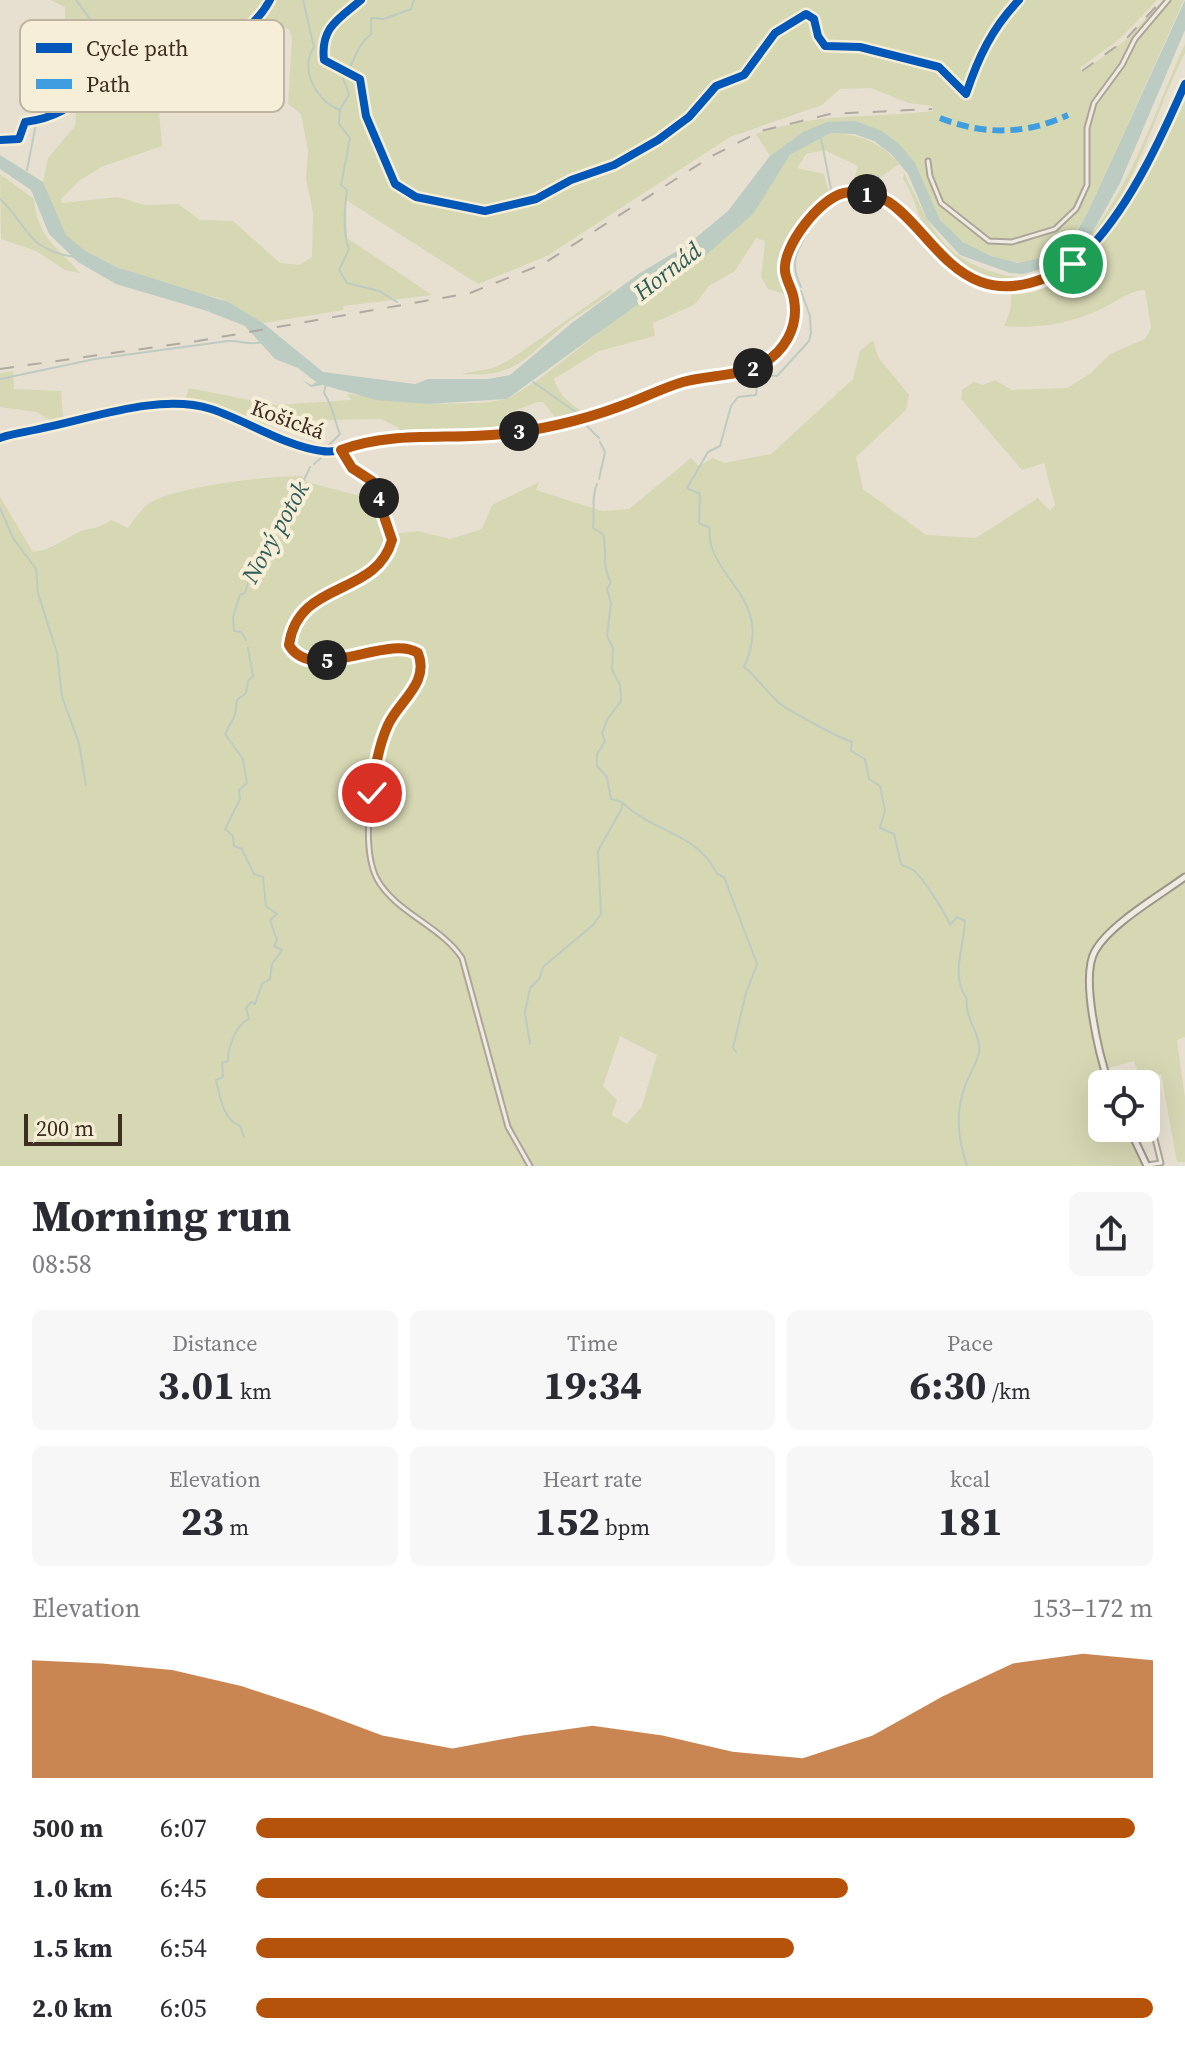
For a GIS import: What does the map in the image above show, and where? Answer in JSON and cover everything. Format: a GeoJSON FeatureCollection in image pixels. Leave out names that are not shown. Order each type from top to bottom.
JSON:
{"type":"FeatureCollection","features":[{"type":"Feature","properties":{"kind":"street"},"geometry":{"type":"LineString","coordinates":[[928,161],[930,176],[944,206],[989,241],[1012,242],[1055,229],[1076,209],[1087,185],[1087,128],[1094,103],[1122,65],[1135,39],[1168,0]]}},
{"type":"Feature","properties":{"kind":"street","name":"Košická"},"geometry":{"type":"LineString","coordinates":[[0,438],[86,415],[195,405],[325,452],[371,440],[492,435],[578,418],[619,407],[683,382],[745,371],[773,356],[795,324],[794,297],[784,268],[793,245],[818,208],[840,194],[865,193],[887,203],[941,255],[975,279],[998,287],[1034,284],[1073,264],[1097,244],[1145,171],[1185,84]]}},
{"type":"Feature","properties":{"kind":"street"},"geometry":{"type":"LineString","coordinates":[[341,450],[352,468],[372,481],[392,540],[385,556],[356,583],[326,593],[304,610],[294,625],[289,645],[299,655],[327,660],[351,659],[399,646],[418,653],[422,669],[419,679],[388,724],[376,764],[370,834],[372,865],[384,889],[444,938],[462,958],[508,1127],[530,1166]]}},
{"type":"Feature","properties":{"kind":"street"},"geometry":{"type":"LineString","coordinates":[[1105,1070],[1098,1041],[1089,973],[1091,959],[1111,932],[1185,877]]}},
{"type":"Feature","properties":{"kind":"street"},"geometry":{"type":"LineString","coordinates":[[1136,1142],[1147,1166],[1161,1163],[1156,1142]]}},
{"type":"Feature","properties":{"kind":"green space"},"geometry":{"type":"Polygon","coordinates":[[[50,0],[1157,0],[1121,38],[1080,68],[1082,72],[1126,40],[1163,0],[1184,0],[1087,214],[1067,241],[1045,258],[1018,262],[1002,259],[956,237],[913,182],[882,131],[803,132],[770,156],[756,134],[824,119],[933,111],[932,106],[908,103],[871,88],[840,89],[822,105],[730,137],[547,256],[478,284],[346,200],[347,238],[432,295],[343,306],[344,310],[263,323],[220,298],[186,291],[116,267],[84,250],[66,236],[43,182],[48,158],[75,126],[76,112],[159,112],[162,146],[101,167],[79,181],[61,199],[62,203],[118,197],[145,205],[178,204],[200,220],[233,221],[280,263],[299,265],[312,257],[313,212],[306,179],[308,151],[301,114],[288,104],[292,38],[289,29],[284,28],[284,20],[65,20],[65,7],[50,0]]]}},
{"type":"Feature","properties":{"kind":"green space"},"geometry":{"type":"Polygon","coordinates":[[[1185,44],[1185,53],[1125,190],[1105,223],[1082,250],[1054,271],[1021,282],[996,282],[963,268],[929,237],[903,179],[904,173],[939,237],[963,259],[1000,274],[1035,275],[1067,259],[1094,231],[1118,194],[1139,153],[1185,44]]]}},
{"type":"Feature","properties":{"kind":"green space"},"geometry":{"type":"Polygon","coordinates":[[[1185,84],[1185,1037],[1177,1040],[1185,1098],[1185,1162],[1177,1162],[1160,1070],[1137,1070],[1134,1061],[1104,1070],[1088,1070],[1088,1142],[1136,1142],[1147,1166],[0,1166],[0,497],[33,552],[50,548],[111,520],[128,528],[148,504],[178,492],[268,478],[302,476],[307,482],[371,499],[378,496],[394,534],[417,531],[450,539],[482,529],[492,505],[539,482],[536,490],[602,511],[629,509],[691,458],[699,466],[713,458],[724,463],[771,454],[853,379],[860,351],[873,340],[878,357],[909,395],[906,410],[856,457],[863,489],[926,535],[976,538],[1038,498],[1050,511],[1055,505],[1044,463],[1022,470],[961,399],[962,390],[974,382],[983,385],[995,380],[1012,390],[1067,388],[1091,373],[1110,354],[1145,339],[1151,328],[1145,290],[1064,322],[1028,327],[1004,326],[1010,312],[1012,288],[1046,279],[1075,262],[1100,238],[1140,179],[1185,84]],[[620,1036],[603,1086],[617,1100],[612,1115],[627,1124],[642,1106],[657,1055],[620,1036]]]}},
{"type":"Feature","properties":{"kind":"green space"},"geometry":{"type":"Polygon","coordinates":[[[830,133],[868,140],[899,164],[877,180],[870,192],[850,193],[858,166],[824,150],[806,154],[797,168],[824,174],[829,194],[827,203],[800,234],[788,255],[783,279],[785,294],[768,289],[761,277],[765,241],[756,238],[735,271],[709,286],[694,305],[653,323],[655,336],[599,351],[554,379],[563,396],[589,416],[560,423],[543,402],[538,402],[507,413],[514,432],[400,439],[399,428],[381,419],[267,421],[266,430],[184,402],[189,388],[275,405],[351,400],[347,394],[428,404],[482,403],[507,399],[538,380],[754,213],[790,155],[830,133]]]}},
{"type":"Feature","properties":{"kind":"green space"},"geometry":{"type":"Polygon","coordinates":[[[0,174],[34,199],[44,233],[80,273],[65,270],[36,251],[1,239],[0,174]]]}},
{"type":"Feature","properties":{"kind":"green space"},"geometry":{"type":"Polygon","coordinates":[[[611,289],[613,291],[608,295],[512,367],[498,372],[461,374],[493,368],[511,359],[611,289]]]}},
{"type":"Feature","properties":{"kind":"green space"},"geometry":{"type":"Polygon","coordinates":[[[13,371],[14,389],[61,391],[63,416],[67,419],[56,424],[37,412],[0,407],[0,373],[13,371]]]}},
{"type":"Feature","properties":{"kind":"water","name":"Hornád"},"geometry":{"type":"Polygon","coordinates":[[[1185,0],[1185,30],[1120,183],[1090,237],[1051,266],[1024,274],[1010,273],[960,255],[927,219],[908,174],[891,154],[874,141],[854,134],[830,133],[790,155],[754,213],[706,255],[507,399],[428,404],[376,400],[323,385],[311,387],[302,380],[312,385],[316,382],[298,368],[275,359],[245,326],[207,311],[116,284],[78,262],[49,234],[31,190],[0,169],[0,155],[43,182],[66,235],[84,250],[116,267],[228,302],[263,323],[323,372],[415,384],[428,379],[488,379],[510,375],[573,322],[640,273],[687,245],[728,211],[770,156],[803,132],[827,122],[855,121],[882,131],[899,144],[915,163],[940,220],[963,242],[991,256],[1018,263],[1047,257],[1072,239],[1087,214],[1185,0]]]}},
{"type":"Feature","properties":{"kind":"waterway"},"geometry":{"type":"LineString","coordinates":[[76,0],[91,20]]}},
{"type":"Feature","properties":{"kind":"waterway"},"geometry":{"type":"LineString","coordinates":[[303,0],[314,47],[308,65],[313,84],[324,100],[340,110],[339,124],[350,138],[341,185],[347,190],[345,226],[349,249],[339,270],[347,283],[379,291],[397,302]]}},
{"type":"Feature","properties":{"kind":"waterway"},"geometry":{"type":"LineString","coordinates":[[340,110],[349,94],[343,78],[371,34],[371,18],[384,19],[411,9],[414,0]]}},
{"type":"Feature","properties":{"kind":"waterway"},"geometry":{"type":"LineString","coordinates":[[27,170],[38,112]]}},
{"type":"Feature","properties":{"kind":"waterway"},"geometry":{"type":"LineString","coordinates":[[818,205],[831,189],[821,138]]}},
{"type":"Feature","properties":{"kind":"waterway"},"geometry":{"type":"LineString","coordinates":[[0,199],[37,242],[74,257]]}},
{"type":"Feature","properties":{"kind":"waterway"},"geometry":{"type":"LineString","coordinates":[[801,287],[795,266],[796,257],[818,213]]}},
{"type":"Feature","properties":{"kind":"waterway"},"geometry":{"type":"LineString","coordinates":[[801,291],[810,316],[809,341],[777,376],[764,375],[757,382],[756,395],[738,397],[731,406],[720,446],[708,452],[687,488],[700,494],[699,523],[710,528],[711,545],[717,560],[737,589],[752,622],[752,643],[744,667],[782,705],[852,742],[851,751],[865,759],[869,779],[880,786],[885,810],[880,828],[894,834],[901,864],[922,879],[950,925],[957,917],[965,921],[959,980],[979,1046],[959,1113],[959,1134],[967,1166]]}},
{"type":"Feature","properties":{"kind":"waterway"},"geometry":{"type":"LineString","coordinates":[[0,379],[95,359],[228,341],[262,342]]}},
{"type":"Feature","properties":{"kind":"waterway"},"geometry":{"type":"LineString","coordinates":[[533,382],[577,413]]}},
{"type":"Feature","properties":{"kind":"waterway","name":"Nový potok"},"geometry":{"type":"LineString","coordinates":[[326,383],[324,393],[340,434],[326,448]]}},
{"type":"Feature","properties":{"kind":"waterway"},"geometry":{"type":"LineString","coordinates":[[584,423],[599,438]]}},
{"type":"Feature","properties":{"kind":"waterway"},"geometry":{"type":"LineString","coordinates":[[599,479],[605,452],[600,442]]}},
{"type":"Feature","properties":{"kind":"waterway","name":"Nový potok"},"geometry":{"type":"LineString","coordinates":[[314,464],[321,458]]}},
{"type":"Feature","properties":{"kind":"waterway","name":"Nový potok"},"geometry":{"type":"LineString","coordinates":[[246,640],[241,632],[234,631],[233,617],[240,595],[245,593],[256,555],[289,513],[310,467]]}},
{"type":"Feature","properties":{"kind":"waterway"},"geometry":{"type":"LineString","coordinates":[[530,1044],[525,1013],[530,988],[540,978],[543,967],[593,925],[601,914],[598,851],[622,808],[622,802],[611,799],[607,777],[597,766],[597,754],[605,741],[602,733],[608,718],[621,701],[620,685],[612,670],[613,648],[607,636],[611,603],[607,589],[611,582],[606,570],[603,534],[593,528],[597,484]]}},
{"type":"Feature","properties":{"kind":"waterway"},"geometry":{"type":"LineString","coordinates":[[0,508],[13,538],[36,569],[38,593],[57,653],[62,697],[79,743],[86,785]]}},
{"type":"Feature","properties":{"kind":"waterway","name":"Nový potok"},"geometry":{"type":"LineString","coordinates":[[244,1137],[240,1126],[226,1112],[216,1080],[223,1077],[222,1063],[228,1061],[234,1036],[249,1019],[246,1008],[251,1002],[255,1004],[262,984],[270,979],[272,964],[282,950],[274,946],[277,940],[270,920],[277,914],[266,906],[263,877],[254,874],[242,849],[234,846],[233,836],[225,829],[240,799],[239,790],[247,783],[243,759],[225,734],[235,715],[237,700],[246,693],[248,681],[253,676],[248,648]]}},
{"type":"Feature","properties":{"kind":"waterway"},"geometry":{"type":"LineString","coordinates":[[623,803],[648,821],[687,841],[709,860],[717,874],[724,877],[757,964],[746,993],[733,1048],[736,1052]]}},
{"type":"Feature","properties":{"kind":"railway"},"geometry":{"type":"LineString","coordinates":[[1082,71],[1125,40],[1162,0]]}},
{"type":"Feature","properties":{"kind":"railway"},"geometry":{"type":"LineString","coordinates":[[0,369],[198,341],[470,293],[543,264],[712,156],[761,131],[830,114],[932,109]]}},
{"type":"Feature","properties":{"kind":"marked path"},"geometry":{"type":"LineString","coordinates":[[940,118],[972,128],[1004,130],[1036,126],[1068,115]]}},
{"type":"Feature","properties":{"kind":"cycle path"},"geometry":{"type":"LineString","coordinates":[[255,20],[270,0]]}},
{"type":"Feature","properties":{"kind":"cycle path"},"geometry":{"type":"LineString","coordinates":[[361,0],[328,31],[324,60],[360,79],[366,116],[395,184],[416,197],[485,211],[536,199],[571,180],[614,165],[658,140],[689,117],[716,86],[744,75],[775,33],[806,14],[814,19],[818,36],[825,46],[860,47],[939,67],[966,94],[987,44],[1019,0]]}},
{"type":"Feature","properties":{"kind":"cycle path"},"geometry":{"type":"LineString","coordinates":[[0,438],[127,409],[170,404],[211,409],[294,444],[335,451],[387,438],[491,435],[532,429],[610,410],[676,384],[741,372],[765,363],[787,340],[795,316],[794,298],[785,271],[788,256],[805,222],[832,198],[842,194],[871,195],[896,210],[939,253],[983,282],[1023,287],[1060,273],[1093,245],[1122,207],[1147,164],[1185,84]]}},
{"type":"Feature","properties":{"kind":"cycle path"},"geometry":{"type":"LineString","coordinates":[[0,140],[19,139],[25,122],[59,112]]}},
{"type":"Feature","properties":{"kind":"route"},"geometry":{"type":"LineString","coordinates":[[372,793],[376,764],[388,724],[419,679],[422,669],[418,653],[409,647],[399,646],[351,659],[327,660],[293,653],[289,645],[294,625],[312,602],[326,593],[356,583],[390,548],[392,540],[387,516],[372,481],[346,463],[341,450],[371,440],[510,433],[600,413],[683,382],[759,366],[782,346],[795,324],[794,297],[784,268],[793,245],[818,208],[829,198],[840,194],[865,193],[887,203],[941,255],[964,273],[987,284],[1025,287],[1073,264]]}}]}
